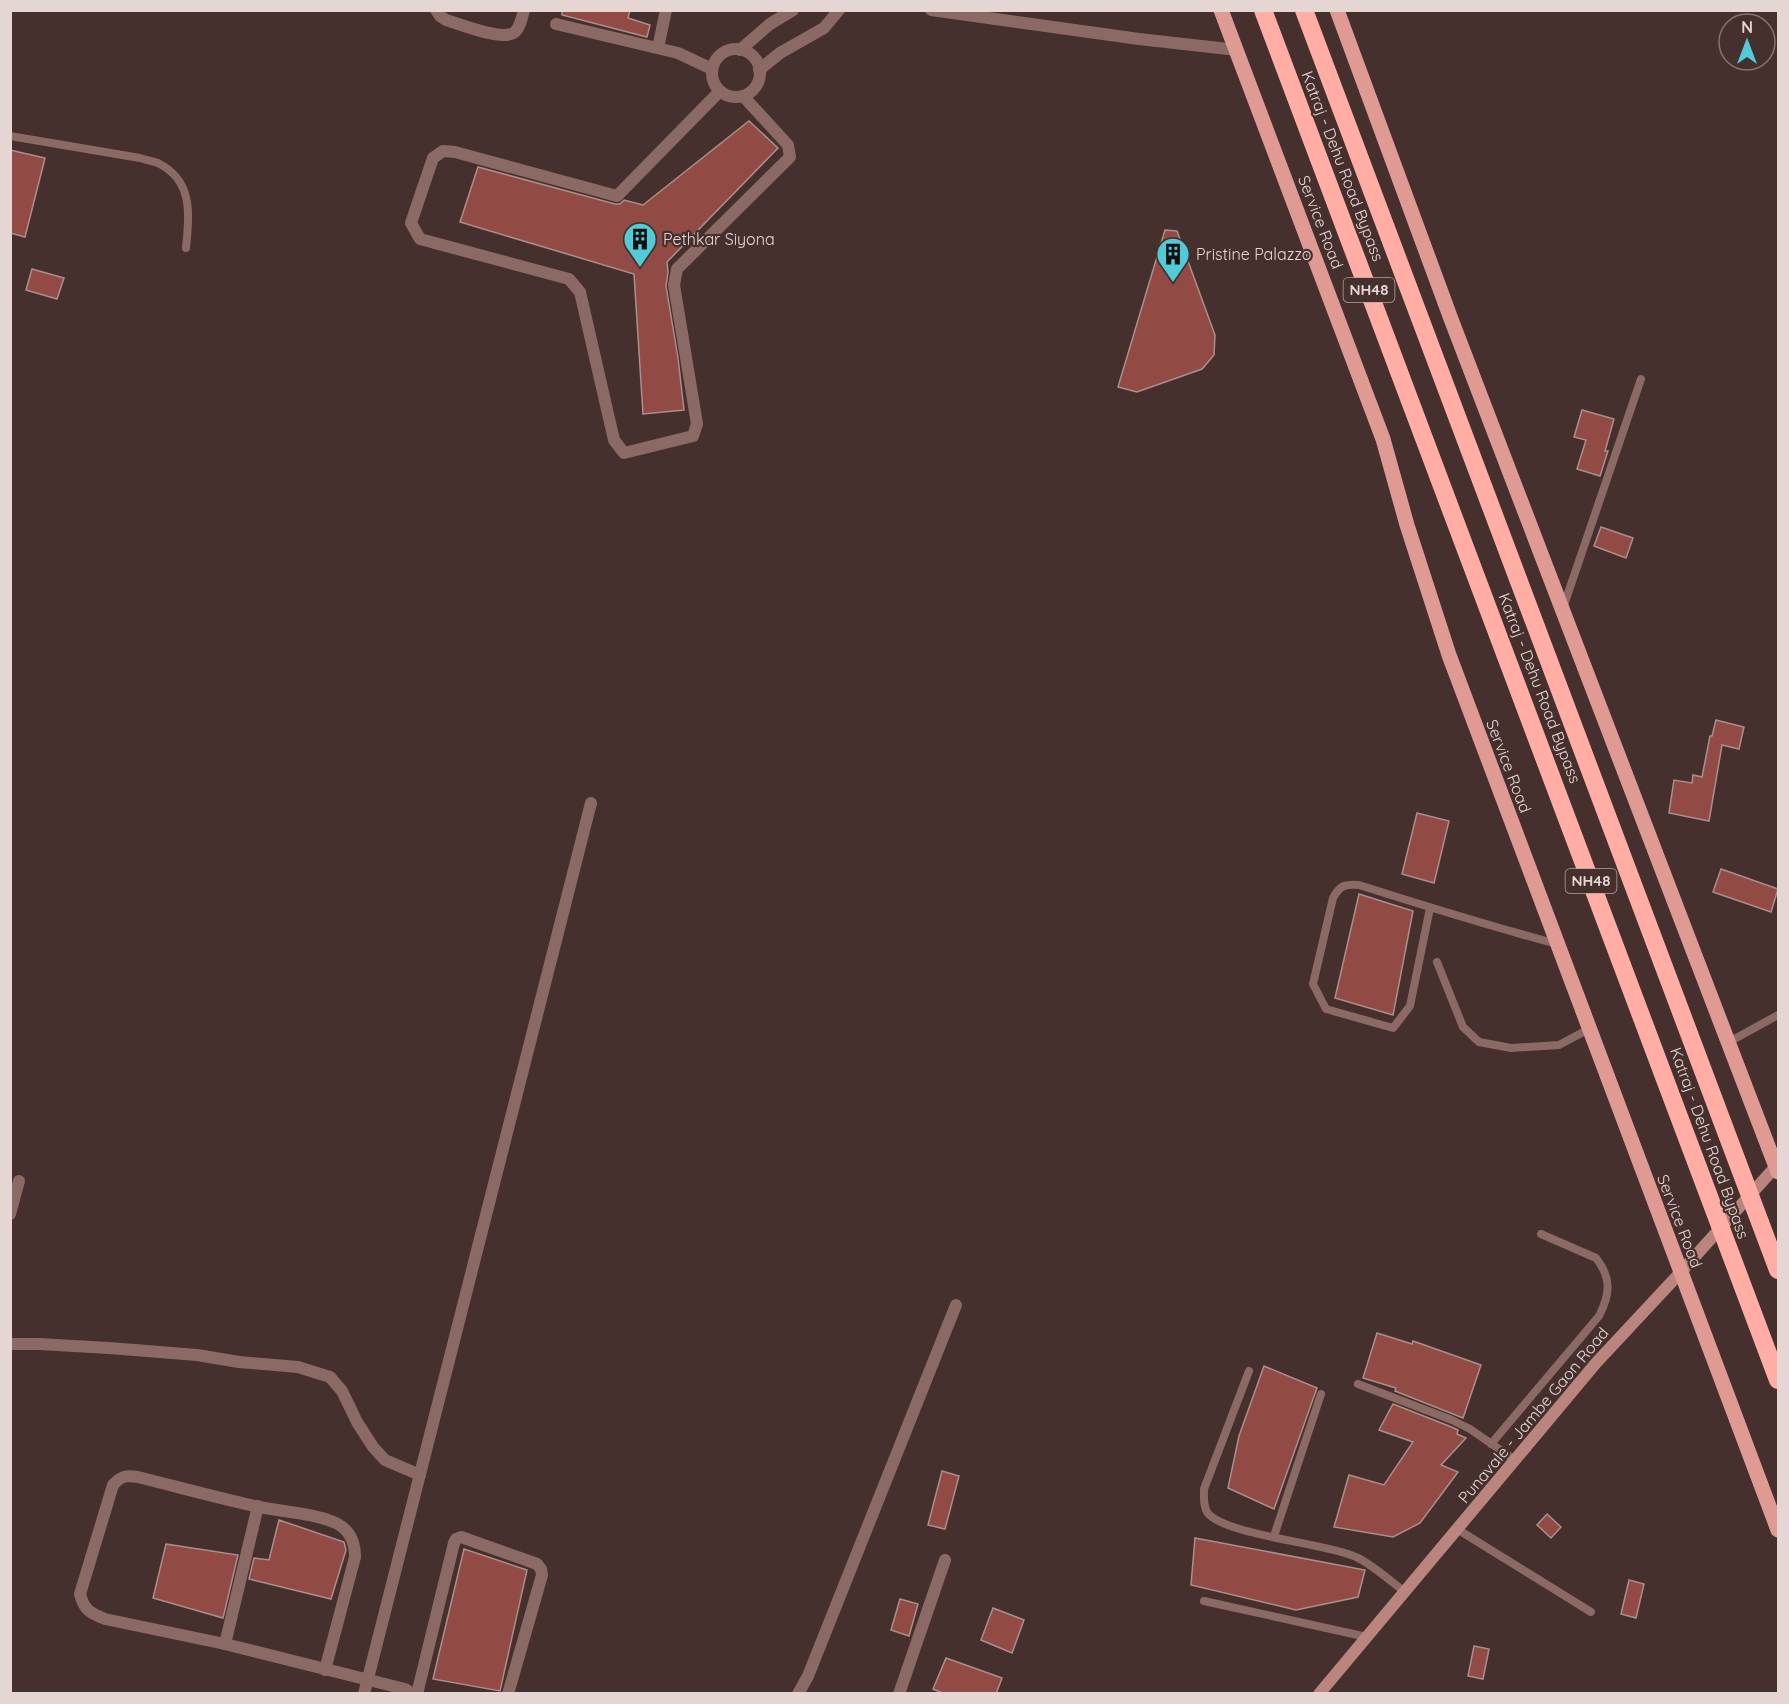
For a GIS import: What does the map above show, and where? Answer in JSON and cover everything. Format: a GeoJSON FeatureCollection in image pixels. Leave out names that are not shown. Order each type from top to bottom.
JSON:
{"type":"FeatureCollection","features":[{"type":"Feature","properties":{"kind":"highway","name":"Katraj - Dehu Road Bypass"},"geometry":{"type":"LineString","coordinates":[[1263,10],[1779,1380]]}},
{"type":"Feature","properties":{"kind":"highway","name":"Katraj - Dehu Road Bypass"},"geometry":{"type":"LineString","coordinates":[[1304,10],[1779,1270]]}},
{"type":"Feature","properties":{"kind":"main road","name":"Service Road"},"geometry":{"type":"LineString","coordinates":[[1221,10],[1383,439],[1407,525],[1449,655],[1680,1273],[1779,1530]]}},
{"type":"Feature","properties":{"kind":"main road"},"geometry":{"type":"LineString","coordinates":[[1336,10],[1451,319],[1778,1167]]}},
{"type":"Feature","properties":{"kind":"street"},"geometry":{"type":"LineString","coordinates":[[436,10],[446,20],[508,36],[514,33],[519,26],[524,10]]}},
{"type":"Feature","properties":{"kind":"street"},"geometry":{"type":"LineString","coordinates":[[658,48],[666,10]]}},
{"type":"Feature","properties":{"kind":"street"},"geometry":{"type":"LineString","coordinates":[[740,50],[770,24],[793,10]]}},
{"type":"Feature","properties":{"kind":"street"},"geometry":{"type":"LineString","coordinates":[[759,70],[780,53],[824,28],[839,10]]}},
{"type":"Feature","properties":{"kind":"street"},"geometry":{"type":"LineString","coordinates":[[931,10],[1237,50]]}},
{"type":"Feature","properties":{"kind":"street"},"geometry":{"type":"LineString","coordinates":[[556,24],[678,53],[712,69]]}},
{"type":"Feature","properties":{"kind":"street"},"geometry":{"type":"LineString","coordinates":[[740,50],[753,57],[759,70],[759,78],[756,86],[750,92],[735,97],[720,91],[715,85],[712,69],[720,55],[726,51],[740,50]]}},
{"type":"Feature","properties":{"kind":"street"},"geometry":{"type":"LineString","coordinates":[[720,91],[617,196],[455,152],[443,151],[433,158],[411,223],[420,239],[569,279],[580,291],[614,440],[624,453],[693,436],[697,424],[674,285],[677,269],[790,157],[788,145],[743,96]]}},
{"type":"Feature","properties":{"kind":"street"},"geometry":{"type":"LineString","coordinates":[[364,1694],[591,804]]}},
{"type":"Feature","properties":{"kind":"street","name":"Punavale - Jambe Gaon Road"},"geometry":{"type":"LineString","coordinates":[[1319,1694],[1596,1363],[1778,1167]]}},
{"type":"Feature","properties":{"kind":"street"},"geometry":{"type":"LineString","coordinates":[[10,1214],[19,1181]]}},
{"type":"Feature","properties":{"kind":"street"},"geometry":{"type":"LineString","coordinates":[[798,1694],[808,1676],[956,1305]]}},
{"type":"Feature","properties":{"kind":"street"},"geometry":{"type":"LineString","coordinates":[[10,1344],[109,1347],[197,1355],[239,1362],[298,1367],[330,1377],[342,1391],[357,1422],[373,1447],[386,1460],[420,1475]]}},
{"type":"Feature","properties":{"kind":"street"},"geometry":{"type":"LineString","coordinates":[[325,1670],[355,1557],[355,1545],[350,1534],[337,1524],[318,1518],[138,1477],[128,1475],[119,1478],[113,1485],[80,1594],[83,1605],[93,1614],[105,1619],[225,1644],[325,1670],[405,1689],[414,1694],[454,1543],[461,1537],[537,1564],[541,1569],[542,1575],[508,1694]]}},
{"type":"Feature","properties":{"kind":"street"},"geometry":{"type":"LineString","coordinates":[[225,1644],[258,1506]]}},
{"type":"Feature","properties":{"kind":"street"},"geometry":{"type":"LineString","coordinates":[[898,1694],[945,1560]]}},
{"type":"Feature","properties":{"kind":"lane"},"geometry":{"type":"LineString","coordinates":[[10,136],[158,163],[175,176],[185,193],[189,212],[186,248]]}},
{"type":"Feature","properties":{"kind":"lane"},"geometry":{"type":"LineString","coordinates":[[1563,609],[1641,379]]}},
{"type":"Feature","properties":{"kind":"lane"},"geometry":{"type":"LineString","coordinates":[[1430,908],[1410,1006],[1393,1028],[1326,1009],[1313,984],[1334,898],[1338,890],[1347,884],[1359,885],[1557,944]]}},
{"type":"Feature","properties":{"kind":"lane"},"geometry":{"type":"LineString","coordinates":[[1437,962],[1463,1027],[1479,1042],[1511,1048],[1559,1045],[1589,1029]]}},
{"type":"Feature","properties":{"kind":"lane"},"geometry":{"type":"LineString","coordinates":[[1729,1042],[1779,1015]]}},
{"type":"Feature","properties":{"kind":"lane"},"geometry":{"type":"LineString","coordinates":[[1491,1444],[1599,1316],[1606,1303],[1608,1289],[1606,1275],[1596,1258],[1541,1234]]}},
{"type":"Feature","properties":{"kind":"lane"},"geometry":{"type":"LineString","coordinates":[[1249,1371],[1204,1489],[1203,1501],[1208,1513],[1218,1521],[1240,1529],[1358,1557],[1405,1592]]}},
{"type":"Feature","properties":{"kind":"lane"},"geometry":{"type":"LineString","coordinates":[[1358,1384],[1452,1420],[1470,1429],[1515,1460]]}},
{"type":"Feature","properties":{"kind":"lane"},"geometry":{"type":"LineString","coordinates":[[1274,1536],[1321,1395]]}},
{"type":"Feature","properties":{"kind":"lane"},"geometry":{"type":"LineString","coordinates":[[1457,1529],[1591,1612]]}},
{"type":"Feature","properties":{"kind":"lane"},"geometry":{"type":"LineString","coordinates":[[1204,1601],[1367,1637]]}},
{"type":"Feature","properties":{"kind":"building"},"geometry":{"type":"Polygon","coordinates":[[[562,10],[630,10],[628,18],[650,25],[647,37],[562,15],[562,10]]]}},
{"type":"Feature","properties":{"kind":"building","name":"Pethkar Siyona"},"geometry":{"type":"Polygon","coordinates":[[[749,121],[778,148],[667,262],[666,286],[684,410],[643,414],[634,274],[460,222],[478,167],[615,204],[620,204],[624,200],[643,205],[749,121]]]}},
{"type":"Feature","properties":{"kind":"building"},"geometry":{"type":"Polygon","coordinates":[[[10,150],[45,158],[25,237],[10,233],[10,150]]]}},
{"type":"Feature","properties":{"kind":"building","name":"Pristine Palazzo"},"geometry":{"type":"Polygon","coordinates":[[[1165,230],[1177,231],[1215,335],[1214,355],[1202,369],[1137,392],[1118,387],[1165,230]]]}},
{"type":"Feature","properties":{"kind":"building"},"geometry":{"type":"Polygon","coordinates":[[[32,269],[64,278],[57,299],[26,290],[32,269]]]}},
{"type":"Feature","properties":{"kind":"building"},"geometry":{"type":"Polygon","coordinates":[[[1582,410],[1614,419],[1605,451],[1608,451],[1600,476],[1577,469],[1586,440],[1574,437],[1582,410]]]}},
{"type":"Feature","properties":{"kind":"building"},"geometry":{"type":"Polygon","coordinates":[[[1601,527],[1633,538],[1626,558],[1594,546],[1601,527]]]}},
{"type":"Feature","properties":{"kind":"building"},"geometry":{"type":"Polygon","coordinates":[[[1716,720],[1744,727],[1739,749],[1722,745],[1709,821],[1669,813],[1674,780],[1692,783],[1693,775],[1702,777],[1710,736],[1712,736],[1716,720]]]}},
{"type":"Feature","properties":{"kind":"building"},"geometry":{"type":"Polygon","coordinates":[[[1417,813],[1449,821],[1434,883],[1402,874],[1417,813]]]}},
{"type":"Feature","properties":{"kind":"building"},"geometry":{"type":"Polygon","coordinates":[[[1721,869],[1778,889],[1771,912],[1713,892],[1721,869]]]}},
{"type":"Feature","properties":{"kind":"building"},"geometry":{"type":"Polygon","coordinates":[[[1359,894],[1413,911],[1393,1015],[1335,998],[1359,894]]]}},
{"type":"Feature","properties":{"kind":"building"},"geometry":{"type":"Polygon","coordinates":[[[1377,1333],[1412,1344],[1413,1341],[1481,1365],[1463,1418],[1395,1391],[1396,1388],[1363,1378],[1377,1333]]]}},
{"type":"Feature","properties":{"kind":"building"},"geometry":{"type":"Polygon","coordinates":[[[1264,1366],[1317,1388],[1274,1509],[1228,1488],[1239,1436],[1264,1366]]]}},
{"type":"Feature","properties":{"kind":"building"},"geometry":{"type":"Polygon","coordinates":[[[1393,1404],[1458,1430],[1457,1434],[1466,1438],[1441,1465],[1458,1472],[1420,1523],[1393,1537],[1334,1527],[1349,1475],[1384,1485],[1413,1442],[1379,1430],[1393,1404]]]}},
{"type":"Feature","properties":{"kind":"building"},"geometry":{"type":"Polygon","coordinates":[[[942,1471],[959,1476],[945,1529],[928,1525],[942,1471]]]}},
{"type":"Feature","properties":{"kind":"building"},"geometry":{"type":"Polygon","coordinates":[[[1547,1514],[1561,1527],[1551,1538],[1537,1525],[1547,1514]]]}},
{"type":"Feature","properties":{"kind":"building"},"geometry":{"type":"Polygon","coordinates":[[[279,1520],[344,1542],[346,1550],[331,1599],[249,1579],[254,1558],[269,1560],[279,1520]]]}},
{"type":"Feature","properties":{"kind":"building"},"geometry":{"type":"Polygon","coordinates":[[[1195,1538],[1365,1570],[1358,1597],[1296,1610],[1191,1585],[1195,1538]]]}},
{"type":"Feature","properties":{"kind":"building"},"geometry":{"type":"Polygon","coordinates":[[[166,1544],[238,1555],[223,1618],[153,1598],[166,1544]]]}},
{"type":"Feature","properties":{"kind":"building"},"geometry":{"type":"Polygon","coordinates":[[[464,1549],[527,1570],[500,1691],[433,1679],[464,1549]]]}},
{"type":"Feature","properties":{"kind":"building"},"geometry":{"type":"Polygon","coordinates":[[[1629,1580],[1644,1584],[1636,1618],[1621,1614],[1629,1580]]]}},
{"type":"Feature","properties":{"kind":"building"},"geometry":{"type":"Polygon","coordinates":[[[900,1599],[918,1604],[909,1636],[891,1630],[900,1599]]]}},
{"type":"Feature","properties":{"kind":"building"},"geometry":{"type":"Polygon","coordinates":[[[993,1608],[1024,1620],[1012,1653],[981,1640],[993,1608]]]}},
{"type":"Feature","properties":{"kind":"building"},"geometry":{"type":"Polygon","coordinates":[[[1474,1646],[1489,1649],[1483,1679],[1468,1676],[1474,1646]]]}},
{"type":"Feature","properties":{"kind":"building"},"geometry":{"type":"Polygon","coordinates":[[[946,1658],[1002,1678],[996,1694],[945,1694],[933,1689],[946,1658]]]}},
{"type":"Feature","properties":{"kind":"place","name":"Pethkar Siyona"},"geometry":{"type":"Point","coordinates":[640,268]}},
{"type":"Feature","properties":{"kind":"place","name":"Pristine Palazzo"},"geometry":{"type":"Point","coordinates":[1173,283]}}]}
